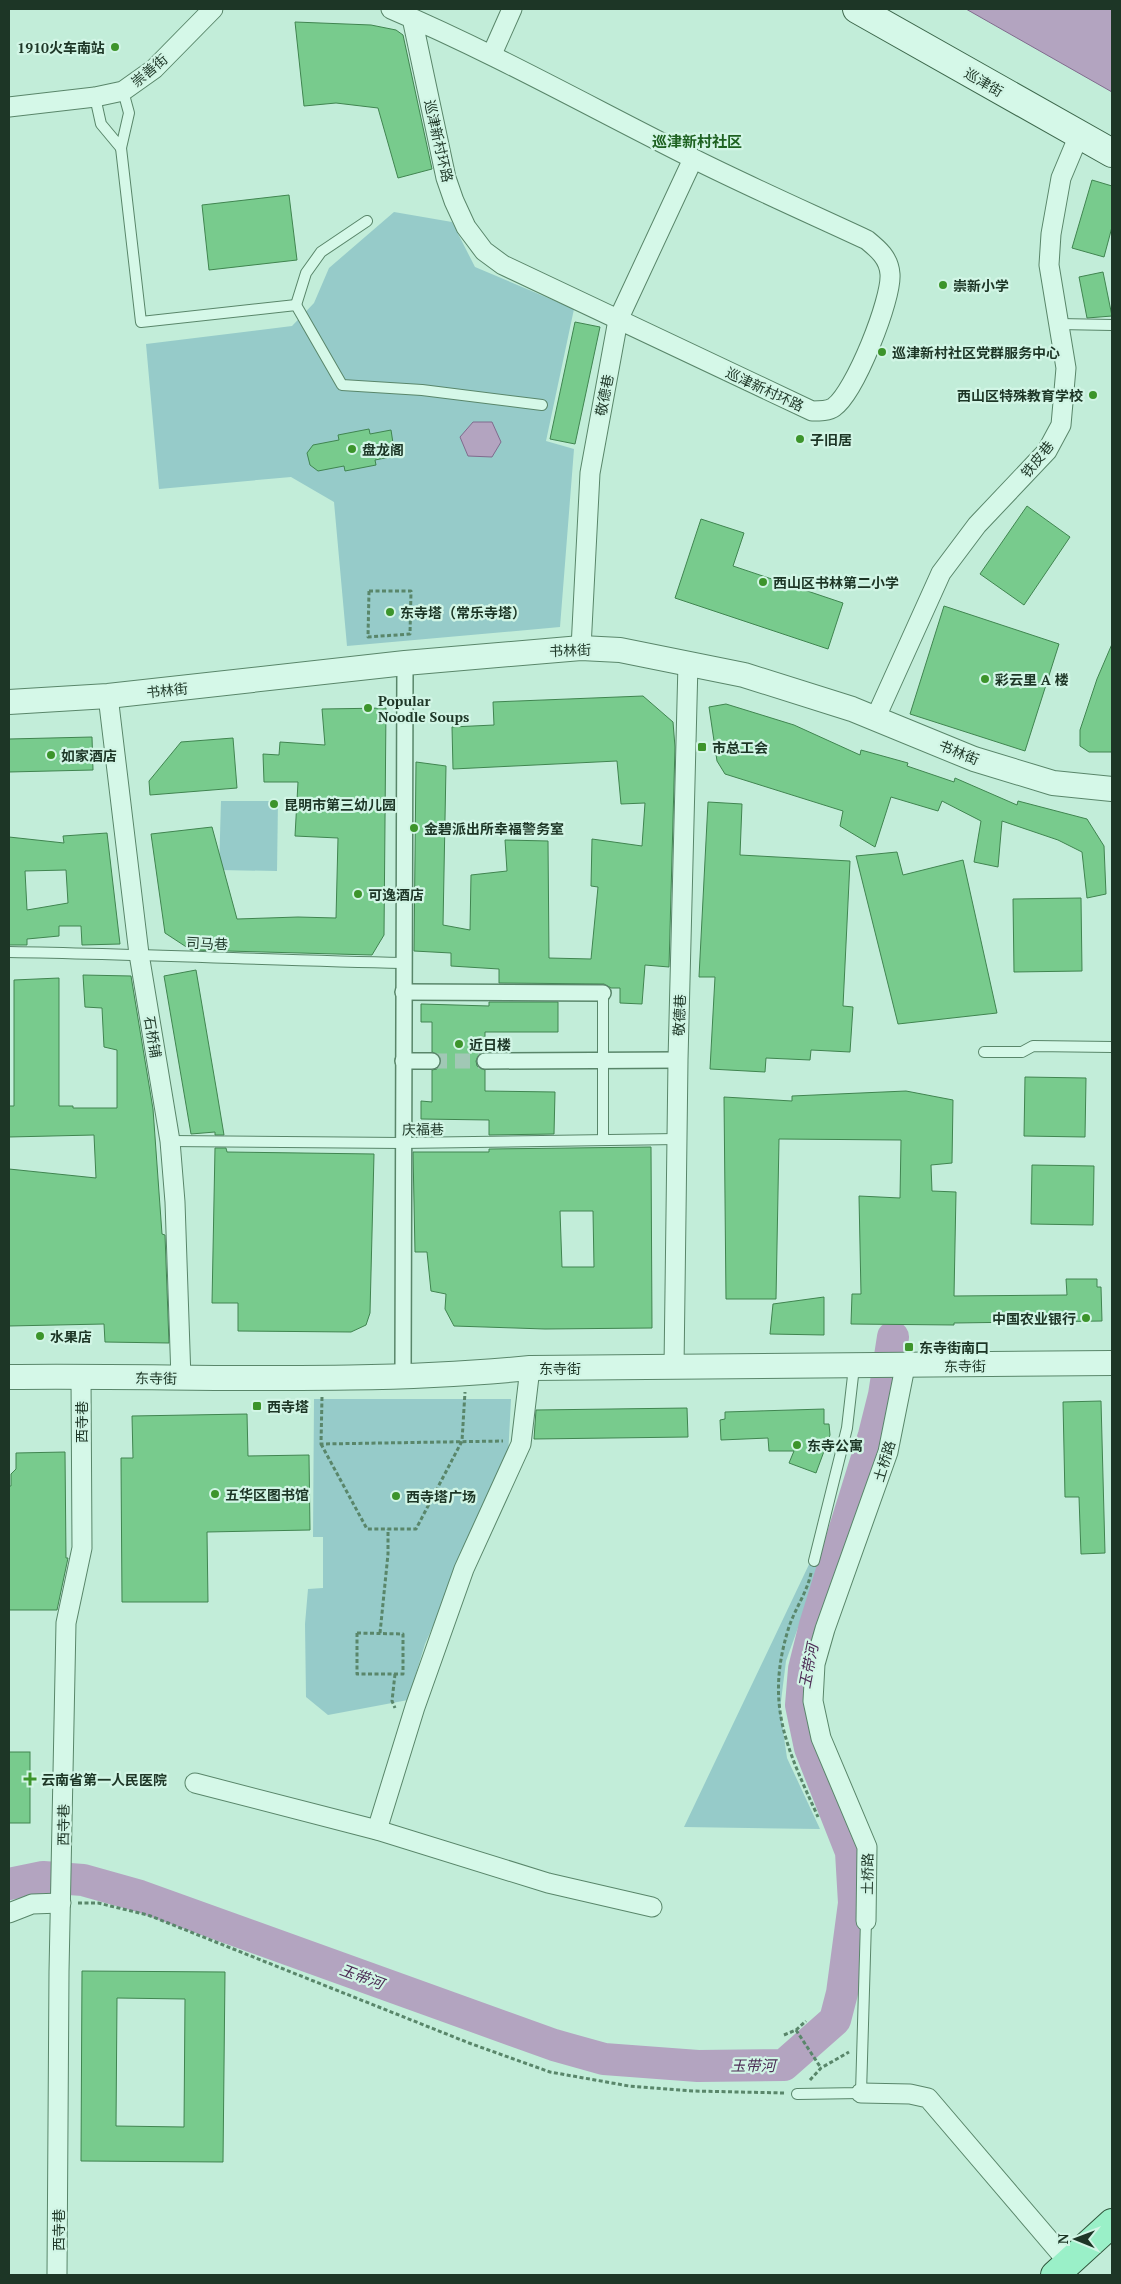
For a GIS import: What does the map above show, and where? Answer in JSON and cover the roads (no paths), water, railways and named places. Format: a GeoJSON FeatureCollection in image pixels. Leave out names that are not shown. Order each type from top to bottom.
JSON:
{"type":"FeatureCollection","features":[{"type":"Feature","properties":{"kind":"main road","name":"巡津街"},"geometry":{"type":"LineString","coordinates":[[857,9],[1112,153]]}},
{"type":"Feature","properties":{"kind":"main road","name":"巡津街"},"geometry":{"type":"LineString","coordinates":[[892,9],[1112,132]]}},
{"type":"Feature","properties":{"kind":"main road"},"geometry":{"type":"LineString","coordinates":[[1062,2268],[1112,2223]]}},
{"type":"Feature","properties":{"kind":"street","name":"崇善街"},"geometry":{"type":"LineString","coordinates":[[9,107],[95,97],[123,91],[154,69],[213,9]]}},
{"type":"Feature","properties":{"kind":"street"},"geometry":{"type":"LineString","coordinates":[[391,9],[412,18]]}},
{"type":"Feature","properties":{"kind":"street"},"geometry":{"type":"LineString","coordinates":[[492,54],[512,9]]}},
{"type":"Feature","properties":{"kind":"street","name":"巡津新村环路"},"geometry":{"type":"LineString","coordinates":[[412,18],[492,54],[693,159],[867,240],[884,254],[890,274],[882,310],[868,352],[845,398],[832,409],[812,411],[503,265],[484,251],[466,227],[446,178],[412,18]]}},
{"type":"Feature","properties":{"kind":"street","name":"铁皮巷"},"geometry":{"type":"LineString","coordinates":[[876,717],[941,573],[977,525],[1047,451],[1062,425],[1066,368],[1049,265],[1051,234],[1061,178],[1079,136]]}},
{"type":"Feature","properties":{"kind":"street","name":"敬德巷"},"geometry":{"type":"LineString","coordinates":[[581,648],[590,473],[618,320],[693,159]]}},
{"type":"Feature","properties":{"kind":"street","name":"书林街"},"geometry":{"type":"LineString","coordinates":[[9,702],[108,696],[405,663],[581,648],[620,650],[744,675],[876,717],[982,762],[1053,783],[1112,789]]}},
{"type":"Feature","properties":{"kind":"street"},"geometry":{"type":"LineString","coordinates":[[403,1375],[402,1143],[405,663]]}},
{"type":"Feature","properties":{"kind":"street","name":"敬德巷"},"geometry":{"type":"LineString","coordinates":[[674,1368],[678,1060],[688,663]]}},
{"type":"Feature","properties":{"kind":"street","name":"石桥铺"},"geometry":{"type":"LineString","coordinates":[[108,696],[139,954],[170,1141],[175,1202],[181,1379]]}},
{"type":"Feature","properties":{"kind":"street"},"geometry":{"type":"LineString","coordinates":[[403,992],[603,993]]}},
{"type":"Feature","properties":{"kind":"street"},"geometry":{"type":"LineString","coordinates":[[485,1061],[678,1060]]}},
{"type":"Feature","properties":{"kind":"street"},"geometry":{"type":"LineString","coordinates":[[403,1061],[432,1061]]}},
{"type":"Feature","properties":{"kind":"street","name":"东寺街"},"geometry":{"type":"LineString","coordinates":[[9,1377],[81,1376],[181,1379],[466,1374],[530,1368],[902,1367],[1112,1363]]}},
{"type":"Feature","properties":{"kind":"street","name":"土桥路"},"geometry":{"type":"LineString","coordinates":[[866,1921],[867,1847],[821,1738],[813,1701],[816,1664],[825,1628],[888,1452],[902,1367]]}},
{"type":"Feature","properties":{"kind":"street"},"geometry":{"type":"LineString","coordinates":[[376,1830],[464,1569],[521,1444],[530,1368]]}},
{"type":"Feature","properties":{"kind":"street","name":"西寺巷"},"geometry":{"type":"LineString","coordinates":[[57,2275],[59,1972],[63,1857],[66,1623],[82,1548],[81,1376]]}},
{"type":"Feature","properties":{"kind":"street"},"geometry":{"type":"LineString","coordinates":[[195,1782],[376,1830],[548,1883],[652,1907]]}},
{"type":"Feature","properties":{"kind":"street"},"geometry":{"type":"LineString","coordinates":[[9,1912],[32,1904],[61,1903]]}},
{"type":"Feature","properties":{"kind":"street"},"geometry":{"type":"LineString","coordinates":[[861,2093],[910,2094],[928,2098],[1062,2268]]}},
{"type":"Feature","properties":{"kind":"lane"},"geometry":{"type":"LineString","coordinates":[[123,91],[129,113],[121,148],[141,322],[296,305]]}},
{"type":"Feature","properties":{"kind":"lane"},"geometry":{"type":"LineString","coordinates":[[95,97],[101,124],[121,148]]}},
{"type":"Feature","properties":{"kind":"lane"},"geometry":{"type":"LineString","coordinates":[[367,220],[321,252],[306,274],[296,305],[342,384],[422,390],[542,405]]}},
{"type":"Feature","properties":{"kind":"lane"},"geometry":{"type":"LineString","coordinates":[[1059,324],[1112,325]]}},
{"type":"Feature","properties":{"kind":"lane","name":"司马巷"},"geometry":{"type":"LineString","coordinates":[[9,952],[139,954],[403,963]]}},
{"type":"Feature","properties":{"kind":"lane"},"geometry":{"type":"LineString","coordinates":[[603,993],[603,1140]]}},
{"type":"Feature","properties":{"kind":"lane"},"geometry":{"type":"LineString","coordinates":[[984,1052],[1022,1052],[1033,1046],[1112,1047]]}},
{"type":"Feature","properties":{"kind":"lane","name":"庆福巷"},"geometry":{"type":"LineString","coordinates":[[170,1141],[402,1143],[677,1139]]}},
{"type":"Feature","properties":{"kind":"lane"},"geometry":{"type":"LineString","coordinates":[[814,1561],[848,1428],[857,1367]]}},
{"type":"Feature","properties":{"kind":"lane","name":"土桥路"},"geometry":{"type":"LineString","coordinates":[[861,2093],[866,1921]]}},
{"type":"Feature","properties":{"kind":"lane"},"geometry":{"type":"LineString","coordinates":[[797,2094],[861,2093]]}},
{"type":"Feature","properties":{"kind":"waterway","name":"玉带河"},"geometry":{"type":"LineString","coordinates":[[9,1884],[43,1877],[83,1880],[140,1896],[554,2045],[604,2059],[698,2066],[784,2065],[835,2020],[842,1993],[854,1903],[851,1852],[810,1748],[801,1705],[804,1669],[815,1625],[874,1435],[884,1395],[893,1337]]}},
{"type":"Feature","properties":{"kind":"tunnel"},"geometry":{"type":"LineString","coordinates":[[432,1061],[485,1061]]}},
{"type":"Feature","properties":{"kind":"place","name":"1910火车南站"},"geometry":{"type":"Point","coordinates":[115,47]}},
{"type":"Feature","properties":{"kind":"place","name":"崇新小学"},"geometry":{"type":"Point","coordinates":[943,285]}},
{"type":"Feature","properties":{"kind":"place","name":"巡津新村社区党群服务中心"},"geometry":{"type":"Point","coordinates":[882,352]}},
{"type":"Feature","properties":{"kind":"place","name":"西山区特殊教育学校"},"geometry":{"type":"Point","coordinates":[1093,395]}},
{"type":"Feature","properties":{"kind":"place","name":"子旧居"},"geometry":{"type":"Point","coordinates":[800,439]}},
{"type":"Feature","properties":{"kind":"place","name":"盘龙阁"},"geometry":{"type":"Point","coordinates":[352,449]}},
{"type":"Feature","properties":{"kind":"place","name":"西山区书林第二小学"},"geometry":{"type":"Point","coordinates":[763,582]}},
{"type":"Feature","properties":{"kind":"place","name":"东寺塔（常乐寺塔）"},"geometry":{"type":"Point","coordinates":[390,612]}},
{"type":"Feature","properties":{"kind":"place","name":"彩云里 A 楼"},"geometry":{"type":"Point","coordinates":[985,679]}},
{"type":"Feature","properties":{"kind":"place","name":"Popular Noodle Soups"},"geometry":{"type":"Point","coordinates":[368,708]}},
{"type":"Feature","properties":{"kind":"place","name":"市总工会"},"geometry":{"type":"Point","coordinates":[702,747]}},
{"type":"Feature","properties":{"kind":"place","name":"如家酒店"},"geometry":{"type":"Point","coordinates":[51,755]}},
{"type":"Feature","properties":{"kind":"place","name":"昆明市第三幼儿园"},"geometry":{"type":"Point","coordinates":[274,804]}},
{"type":"Feature","properties":{"kind":"place","name":"金碧派出所幸福警务室"},"geometry":{"type":"Point","coordinates":[414,828]}},
{"type":"Feature","properties":{"kind":"place","name":"可逸酒店"},"geometry":{"type":"Point","coordinates":[358,894]}},
{"type":"Feature","properties":{"kind":"place","name":"近日楼"},"geometry":{"type":"Point","coordinates":[459,1044]}},
{"type":"Feature","properties":{"kind":"place","name":"中国农业银行"},"geometry":{"type":"Point","coordinates":[1086,1318]}},
{"type":"Feature","properties":{"kind":"place","name":"水果店"},"geometry":{"type":"Point","coordinates":[40,1336]}},
{"type":"Feature","properties":{"kind":"place","name":"东寺街南口"},"geometry":{"type":"Point","coordinates":[909,1347]}},
{"type":"Feature","properties":{"kind":"place","name":"西寺塔"},"geometry":{"type":"Point","coordinates":[257,1406]}},
{"type":"Feature","properties":{"kind":"place","name":"东寺公寓"},"geometry":{"type":"Point","coordinates":[797,1445]}},
{"type":"Feature","properties":{"kind":"place","name":"五华区图书馆"},"geometry":{"type":"Point","coordinates":[215,1494]}},
{"type":"Feature","properties":{"kind":"place","name":"西寺塔广场"},"geometry":{"type":"Point","coordinates":[396,1496]}},
{"type":"Feature","properties":{"kind":"place","name":"云南省第一人民医院"},"geometry":{"type":"Point","coordinates":[30,1779]}},
{"type":"Feature","properties":{"kind":"district","name":"巡津新村社区"},"geometry":{"type":"Point","coordinates":[697,141]}}]}
